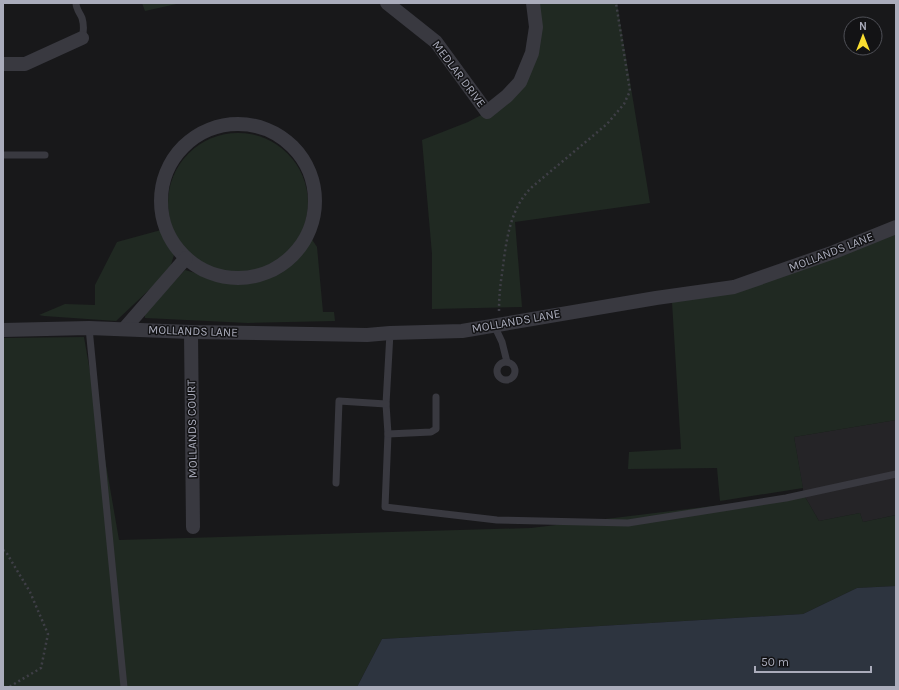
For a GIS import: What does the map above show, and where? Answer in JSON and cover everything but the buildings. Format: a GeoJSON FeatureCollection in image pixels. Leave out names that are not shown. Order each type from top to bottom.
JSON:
{"type":"FeatureCollection","features":[{"type":"Feature","properties":{"kind":"street","name":"MEDLAR DRIVE"},"geometry":{"type":"LineString","coordinates":[[387,3],[436,42],[487,112],[508,96],[520,82],[532,54],[536,27],[532,3]]}},
{"type":"Feature","properties":{"kind":"street"},"geometry":{"type":"LineString","coordinates":[[3,64],[25,64],[82,38]]}},
{"type":"Feature","properties":{"kind":"street"},"geometry":{"type":"LineString","coordinates":[[241,124],[256,127],[270,131],[284,139],[306,164],[312,180],[315,196],[314,212],[310,228],[299,248],[292,256],[279,266],[264,274],[248,277],[231,278],[215,274],[200,268],[186,258],[169,235],[164,221],[162,207],[162,193],[165,179],[170,165],[178,153],[188,143],[200,135],[227,125],[241,124]]}},
{"type":"Feature","properties":{"kind":"street","name":"MOLLANDS LANE"},"geometry":{"type":"LineString","coordinates":[[3,330],[89,328],[190,332],[367,335],[462,331],[648,299],[734,287],[834,252],[896,227]]}},
{"type":"Feature","properties":{"kind":"street","name":"MOLLANDS LANE"},"geometry":{"type":"LineString","coordinates":[[124,329],[186,258]]}},
{"type":"Feature","properties":{"kind":"street","name":"MOLLANDS COURT"},"geometry":{"type":"LineString","coordinates":[[190,332],[193,527]]}},
{"type":"Feature","properties":{"kind":"lane"},"geometry":{"type":"LineString","coordinates":[[76,3],[76,7],[82,19],[84,30],[82,38]]}},
{"type":"Feature","properties":{"kind":"lane"},"geometry":{"type":"LineString","coordinates":[[3,155],[45,155]]}},
{"type":"Feature","properties":{"kind":"lane"},"geometry":{"type":"LineString","coordinates":[[498,324],[507,362]]}},
{"type":"Feature","properties":{"kind":"lane"},"geometry":{"type":"LineString","coordinates":[[89,328],[124,687]]}},
{"type":"Feature","properties":{"kind":"lane"},"geometry":{"type":"LineString","coordinates":[[390,333],[386,404],[388,434],[385,507],[497,520],[628,523],[786,498],[896,474]]}},
{"type":"Feature","properties":{"kind":"lane"},"geometry":{"type":"LineString","coordinates":[[388,434],[431,432],[436,429],[436,397]]}},
{"type":"Feature","properties":{"kind":"lane"},"geometry":{"type":"LineString","coordinates":[[336,483],[339,401],[386,404]]}},
{"type":"Feature","properties":{"kind":"path"},"geometry":{"type":"LineString","coordinates":[[498,324],[499,287],[507,236],[514,212],[522,198],[532,187],[572,155],[615,116],[624,104],[630,91],[616,3]]}},
{"type":"Feature","properties":{"kind":"path"},"geometry":{"type":"LineString","coordinates":[[3,550],[6,552],[30,592],[48,634],[41,668],[9,687]]}},
{"type":"Feature","properties":{"kind":"shaded area"},"geometry":{"type":"Polygon","coordinates":[[[142,3],[181,3],[145,11],[142,3]]]}},
{"type":"Feature","properties":{"kind":"shaded area"},"geometry":{"type":"Polygon","coordinates":[[[538,3],[617,3],[650,203],[515,222],[522,307],[432,309],[432,254],[422,140],[468,122],[487,112],[522,76],[538,3]]]}},
{"type":"Feature","properties":{"kind":"shaded area"},"geometry":{"type":"Polygon","coordinates":[[[245,133],[265,138],[288,153],[303,176],[307,189],[307,217],[303,230],[288,253],[265,268],[252,272],[231,273],[211,268],[188,253],[173,230],[169,217],[168,196],[173,176],[188,153],[211,138],[224,134],[245,133]]]}},
{"type":"Feature","properties":{"kind":"shaded area"},"geometry":{"type":"Polygon","coordinates":[[[896,229],[896,420],[794,437],[803,488],[720,501],[717,468],[628,469],[629,452],[681,449],[672,302],[896,229]]]}},
{"type":"Feature","properties":{"kind":"shaded area"},"geometry":{"type":"Polygon","coordinates":[[[161,230],[174,255],[169,271],[116,321],[39,315],[65,304],[95,305],[95,285],[117,242],[161,230]]]}},
{"type":"Feature","properties":{"kind":"shaded area"},"geometry":{"type":"Polygon","coordinates":[[[311,238],[317,247],[323,312],[334,312],[335,321],[248,323],[145,318],[145,313],[185,270],[223,281],[256,282],[278,273],[295,261],[311,238]]]}},
{"type":"Feature","properties":{"kind":"shaded area"},"geometry":{"type":"Polygon","coordinates":[[[84,337],[119,540],[531,528],[804,495],[819,521],[860,513],[863,522],[896,515],[896,586],[857,588],[803,614],[382,639],[357,687],[3,687],[3,338],[84,337]]]}},
{"type":"Feature","properties":{"kind":"shaded area"},"geometry":{"type":"Polygon","coordinates":[[[896,420],[896,515],[863,522],[860,513],[819,521],[804,495],[794,437],[896,420]]]}},
{"type":"Feature","properties":{"kind":"shaded area"},"geometry":{"type":"Polygon","coordinates":[[[896,586],[896,687],[357,687],[382,639],[803,614],[857,588],[896,586]]]}}]}
